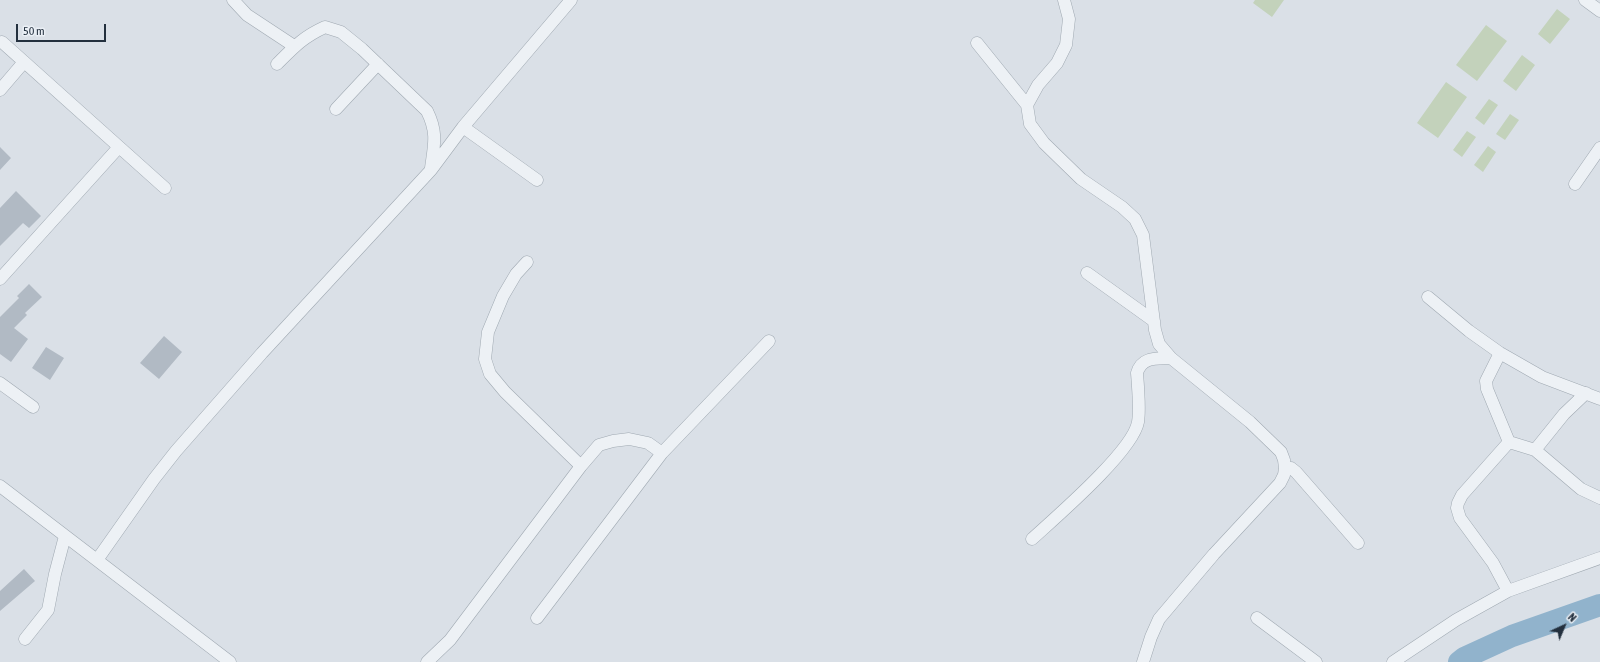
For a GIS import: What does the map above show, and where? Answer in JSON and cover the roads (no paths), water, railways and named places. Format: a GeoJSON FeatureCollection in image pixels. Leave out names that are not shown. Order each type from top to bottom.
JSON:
{"type":"FeatureCollection","features":[{"type":"Feature","properties":{"kind":"street"},"geometry":{"type":"LineString","coordinates":[[233,0],[247,15],[294,46]]}},
{"type":"Feature","properties":{"kind":"street"},"geometry":{"type":"LineString","coordinates":[[97,560],[154,479],[176,451],[262,353],[431,170],[463,127],[572,0]]}},
{"type":"Feature","properties":{"kind":"street"},"geometry":{"type":"LineString","coordinates":[[1027,105],[1038,85],[1057,63],[1066,45],[1069,19],[1064,0]]}},
{"type":"Feature","properties":{"kind":"street"},"geometry":{"type":"LineString","coordinates":[[1585,0],[1600,11]]}},
{"type":"Feature","properties":{"kind":"street"},"geometry":{"type":"LineString","coordinates":[[277,64],[294,46],[308,35],[325,27],[341,32],[378,64],[427,111],[433,124],[435,137],[431,170]]}},
{"type":"Feature","properties":{"kind":"street"},"geometry":{"type":"LineString","coordinates":[[2,42],[165,188]]}},
{"type":"Feature","properties":{"kind":"street"},"geometry":{"type":"LineString","coordinates":[[977,43],[1027,105],[1030,124],[1044,143],[1081,179],[1122,207],[1135,219],[1143,235],[1154,321],[1159,344],[1171,358],[1250,422],[1281,452],[1284,460],[1284,475],[1280,483],[1214,554],[1159,619],[1151,637],[1143,662]]}},
{"type":"Feature","properties":{"kind":"street"},"geometry":{"type":"LineString","coordinates":[[0,90],[24,62]]}},
{"type":"Feature","properties":{"kind":"street"},"geometry":{"type":"LineString","coordinates":[[336,109],[378,64]]}},
{"type":"Feature","properties":{"kind":"street"},"geometry":{"type":"LineString","coordinates":[[463,127],[537,180]]}},
{"type":"Feature","properties":{"kind":"street"},"geometry":{"type":"LineString","coordinates":[[0,279],[119,146]]}},
{"type":"Feature","properties":{"kind":"street"},"geometry":{"type":"LineString","coordinates":[[1575,184],[1600,148]]}},
{"type":"Feature","properties":{"kind":"street"},"geometry":{"type":"LineString","coordinates":[[528,262],[516,274],[503,296],[488,332],[485,359],[490,374],[505,392],[581,466]]}},
{"type":"Feature","properties":{"kind":"street"},"geometry":{"type":"LineString","coordinates":[[1087,273],[1154,321]]}},
{"type":"Feature","properties":{"kind":"street"},"geometry":{"type":"LineString","coordinates":[[1428,297],[1469,331],[1500,353],[1542,378],[1600,399]]}},
{"type":"Feature","properties":{"kind":"street"},"geometry":{"type":"LineString","coordinates":[[537,618],[662,453],[769,341]]}},
{"type":"Feature","properties":{"kind":"street"},"geometry":{"type":"LineString","coordinates":[[1500,353],[1486,381],[1487,389],[1509,442]]}},
{"type":"Feature","properties":{"kind":"street"},"geometry":{"type":"LineString","coordinates":[[1032,539],[1108,467],[1129,442],[1138,422],[1137,373],[1139,366],[1146,360],[1171,358]]}},
{"type":"Feature","properties":{"kind":"street"},"geometry":{"type":"LineString","coordinates":[[0,383],[33,407]]}},
{"type":"Feature","properties":{"kind":"street"},"geometry":{"type":"LineString","coordinates":[[1535,450],[1564,414],[1586,394]]}},
{"type":"Feature","properties":{"kind":"street"},"geometry":{"type":"LineString","coordinates":[[428,662],[450,640],[581,466],[599,445],[629,439],[648,443],[662,453]]}},
{"type":"Feature","properties":{"kind":"street"},"geometry":{"type":"LineString","coordinates":[[1509,442],[1535,450],[1581,489],[1600,498]]}},
{"type":"Feature","properties":{"kind":"street"},"geometry":{"type":"LineString","coordinates":[[1508,591],[1494,563],[1460,518],[1457,508],[1462,495],[1509,442]]}},
{"type":"Feature","properties":{"kind":"street"},"geometry":{"type":"LineString","coordinates":[[1285,468],[1291,468],[1296,472],[1358,543]]}},
{"type":"Feature","properties":{"kind":"street"},"geometry":{"type":"LineString","coordinates":[[0,486],[230,662]]}},
{"type":"Feature","properties":{"kind":"street"},"geometry":{"type":"LineString","coordinates":[[25,639],[48,610],[54,574],[65,536]]}},
{"type":"Feature","properties":{"kind":"street"},"geometry":{"type":"LineString","coordinates":[[1393,662],[1456,620],[1508,591],[1600,558]]}},
{"type":"Feature","properties":{"kind":"street"},"geometry":{"type":"LineString","coordinates":[[1257,618],[1316,662]]}},
{"type":"Feature","properties":{"kind":"waterway"},"geometry":{"type":"LineString","coordinates":[[1459,662],[1464,658],[1512,636],[1600,605]]}}]}
